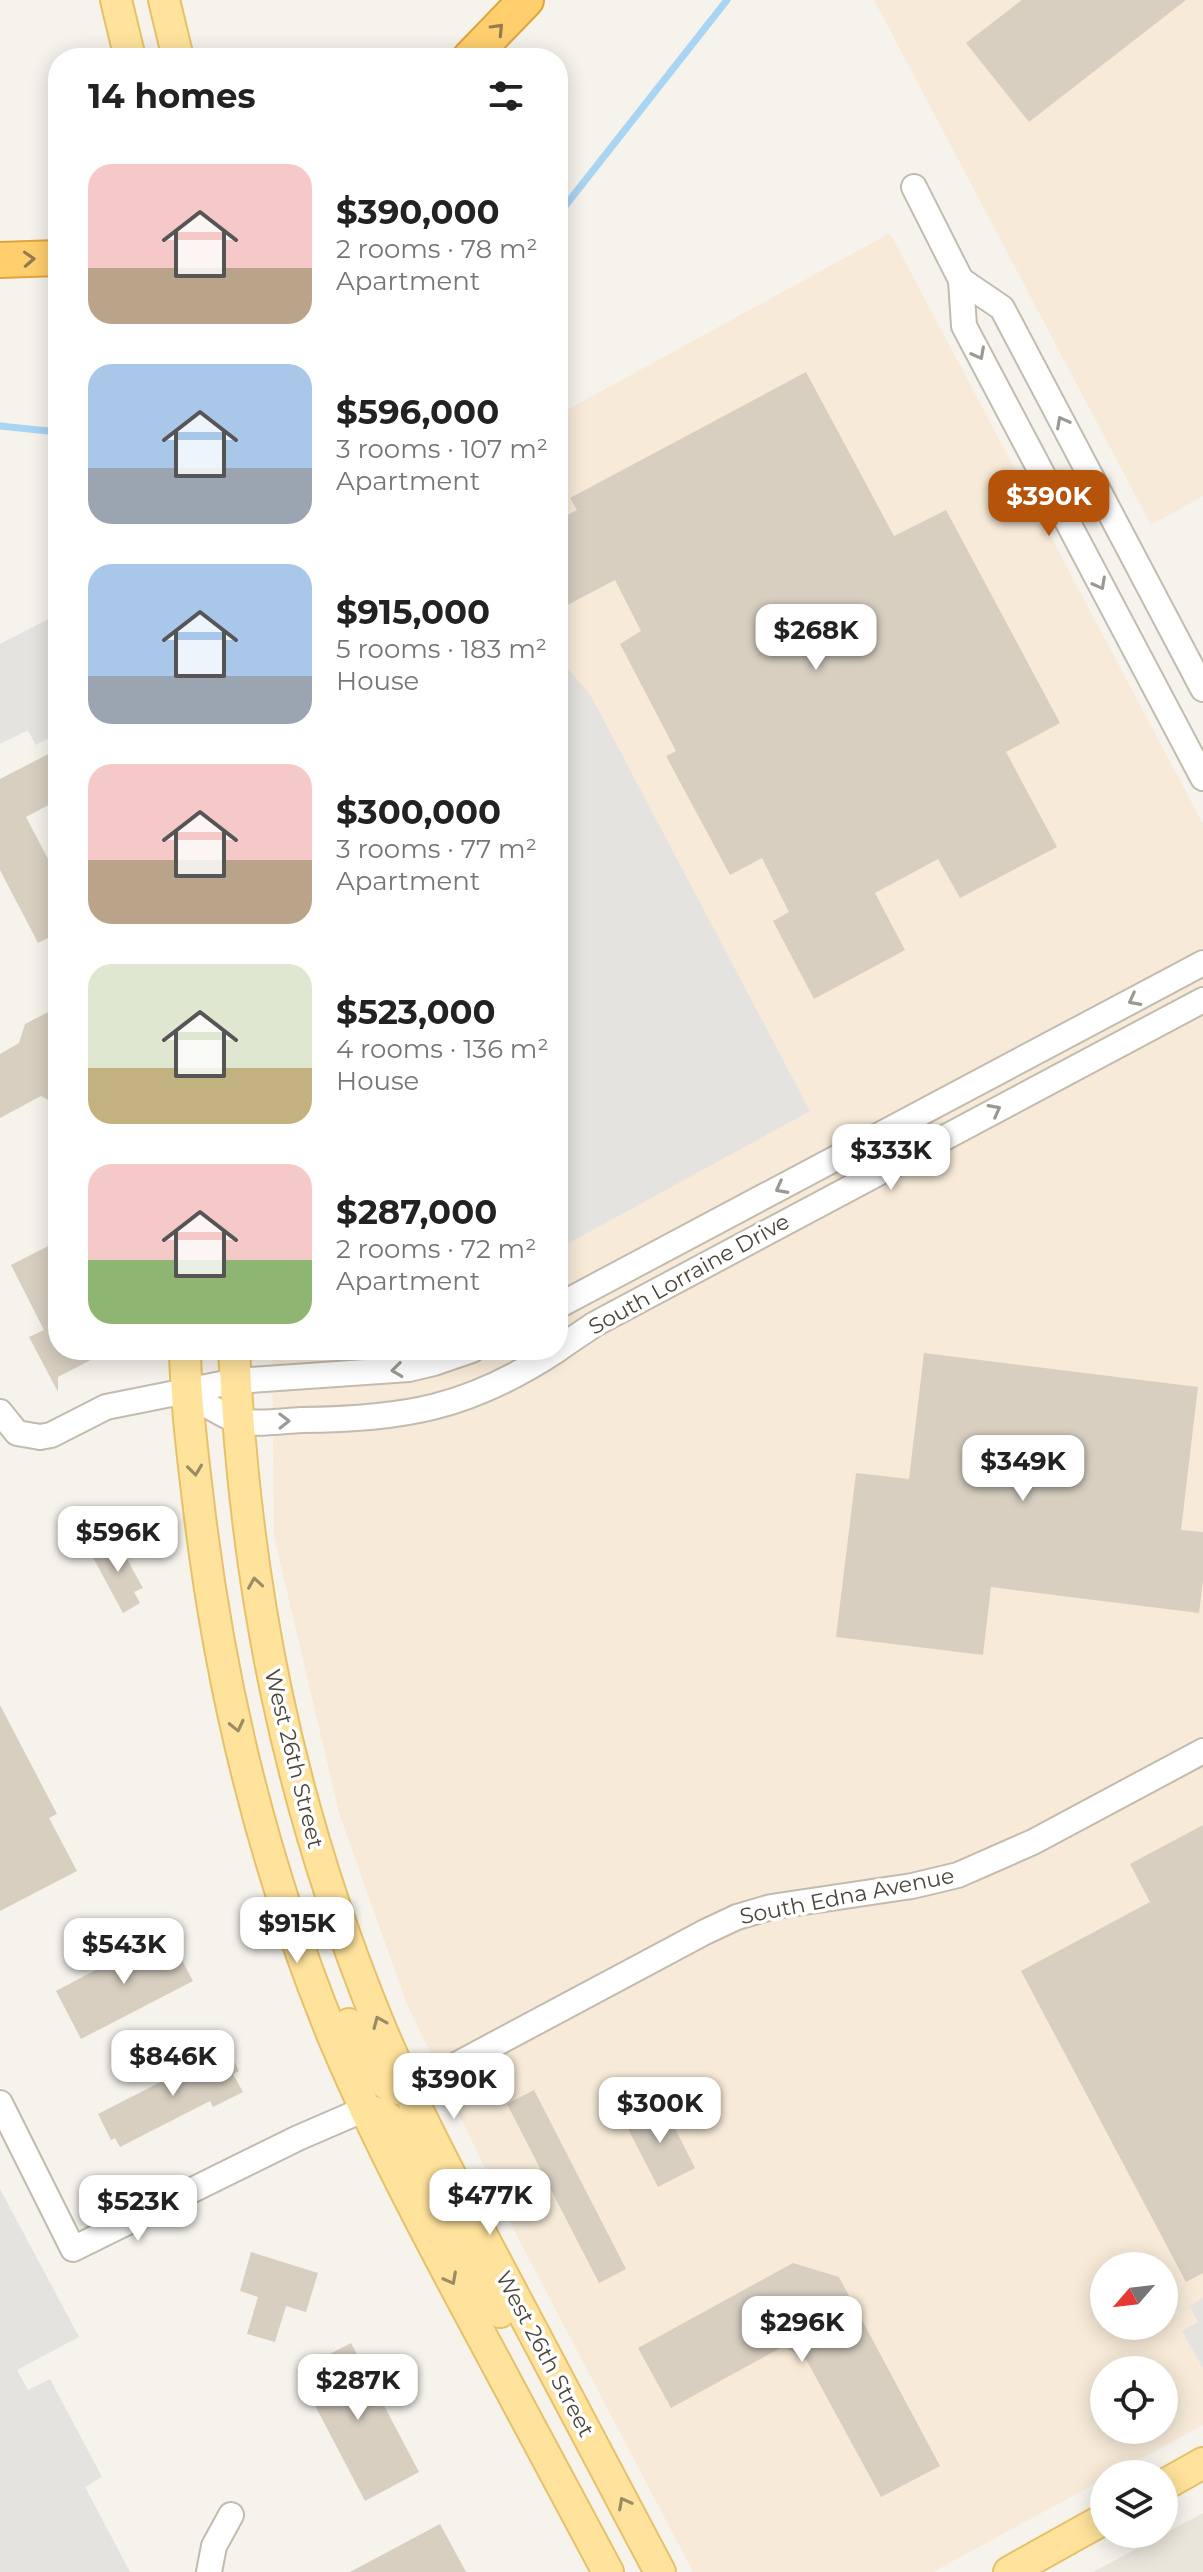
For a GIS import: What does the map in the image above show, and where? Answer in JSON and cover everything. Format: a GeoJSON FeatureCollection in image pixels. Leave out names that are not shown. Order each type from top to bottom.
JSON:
{"type":"FeatureCollection","features":[{"type":"Feature","properties":{"kind":"highway"},"geometry":{"type":"LineString","coordinates":[[480,48],[526,0]]}},
{"type":"Feature","properties":{"kind":"highway"},"geometry":{"type":"LineString","coordinates":[[0,260],[48,258]]}},
{"type":"Feature","properties":{"kind":"main road"},"geometry":{"type":"LineString","coordinates":[[164,0],[176,48]]}},
{"type":"Feature","properties":{"kind":"main road"},"geometry":{"type":"LineString","coordinates":[[118,5],[128,48]]}},
{"type":"Feature","properties":{"kind":"main road","name":"West 26th Street"},"geometry":{"type":"LineString","coordinates":[[185,1360],[186,1392],[206,1564],[220,1647],[258,1816],[305,1962],[365,2109],[431,2241],[608,2572]]}},
{"type":"Feature","properties":{"kind":"main road","name":"West 26th Street"},"geometry":{"type":"LineString","coordinates":[[235,1360],[247,1529],[284,1732],[303,1805],[355,1963],[409,2090],[442,2158],[660,2572]]}},
{"type":"Feature","properties":{"kind":"main road"},"geometry":{"type":"LineString","coordinates":[[246,1765],[361,2050],[374,2072],[389,2086],[409,2090]]}},
{"type":"Feature","properties":{"kind":"main road"},"geometry":{"type":"LineString","coordinates":[[365,2109],[384,2115],[397,2125],[502,2317],[579,2418]]}},
{"type":"Feature","properties":{"kind":"main road"},"geometry":{"type":"LineString","coordinates":[[1178,2477],[1203,2463]]}},
{"type":"Feature","properties":{"kind":"main road"},"geometry":{"type":"LineString","coordinates":[[1009,2572],[1090,2527]]}},
{"type":"Feature","properties":{"kind":"street"},"geometry":{"type":"LineString","coordinates":[[914,187],[961,280],[964,326],[1203,778]]}},
{"type":"Feature","properties":{"kind":"street"},"geometry":{"type":"LineString","coordinates":[[961,280],[1002,308],[1203,689]]}},
{"type":"Feature","properties":{"kind":"street","name":"South Lorraine Drive"},"geometry":{"type":"LineString","coordinates":[[568,1301],[1203,963]]}},
{"type":"Feature","properties":{"kind":"street","name":"South Lorraine Drive"},"geometry":{"type":"LineString","coordinates":[[568,1342],[595,1324],[1203,1000]]}},
{"type":"Feature","properties":{"kind":"street"},"geometry":{"type":"LineString","coordinates":[[0,1412],[17,1433],[40,1437],[51,1435],[106,1407],[236,1381],[409,1369],[439,1360]]}},
{"type":"Feature","properties":{"kind":"street","name":"South Lorraine Drive"},"geometry":{"type":"LineString","coordinates":[[186,1392],[239,1421],[337,1420],[417,1411],[479,1394],[540,1360]]}},
{"type":"Feature","properties":{"kind":"street","name":"South Edna Avenue"},"geometry":{"type":"LineString","coordinates":[[409,2090],[737,1917],[771,1907],[920,1885],[958,1875],[1033,1842],[1203,1751]]}},
{"type":"Feature","properties":{"kind":"street"},"geometry":{"type":"LineString","coordinates":[[0,2103],[73,2249],[298,2138],[365,2109]]}},
{"type":"Feature","properties":{"kind":"street"},"geometry":{"type":"LineString","coordinates":[[209,2572],[214,2546],[231,2515]]}},
{"type":"Feature","properties":{"kind":"shaded area"},"geometry":{"type":"Polygon","coordinates":[[[874,0],[1203,0],[1203,496],[1151,525],[874,0]]]}},
{"type":"Feature","properties":{"kind":"shaded area"},"geometry":{"type":"Polygon","coordinates":[[[890,233],[1203,824],[1203,2425],[1178,2439],[1178,2356],[1090,2356],[1090,2444],[1168,2444],[1139,2460],[1090,2460],[1090,2487],[933,2572],[693,2572],[517,2236],[406,2002],[339,1813],[274,1536],[272,1360],[568,1360],[568,410],[890,233]]]}},
{"type":"Feature","properties":{"kind":"shaded area"},"geometry":{"type":"Polygon","coordinates":[[[48,619],[48,738],[36,745],[28,731],[0,744],[0,644],[48,619]]]}},
{"type":"Feature","properties":{"kind":"shaded area"},"geometry":{"type":"Polygon","coordinates":[[[568,669],[591,696],[810,1111],[568,1244],[568,669]]]}},
{"type":"Feature","properties":{"kind":"shaded area"},"geometry":{"type":"Polygon","coordinates":[[[0,2189],[79,2337],[17,2370],[28,2390],[50,2379],[102,2477],[85,2487],[130,2572],[0,2572],[0,2189]]]}},
{"type":"Feature","properties":{"kind":"shaded area"},"geometry":{"type":"Polygon","coordinates":[[[1203,2298],[1203,2368],[1182,2331],[1198,2322],[1190,2306],[1203,2298]]]}},
{"type":"Feature","properties":{"kind":"shaded area"},"geometry":{"type":"Polygon","coordinates":[[[1203,2513],[1203,2572],[1093,2572],[1138,2548],[1178,2548],[1178,2526],[1203,2513]]]}},
{"type":"Feature","properties":{"kind":"building"},"geometry":{"type":"Polygon","coordinates":[[[1022,0],[1186,0],[1029,122],[966,43],[1022,0]]]}},
{"type":"Feature","properties":{"kind":"building"},"geometry":{"type":"Polygon","coordinates":[[[806,372],[894,536],[946,510],[1060,723],[1006,752],[1057,847],[960,898],[938,859],[875,893],[905,950],[814,999],[773,921],[789,912],[762,858],[730,875],[666,756],[676,751],[620,644],[641,631],[615,580],[568,605],[568,515],[577,510],[570,498],[806,372]]]}},
{"type":"Feature","properties":{"kind":"building"},"geometry":{"type":"Polygon","coordinates":[[[48,754],[48,805],[26,817],[48,859],[48,938],[38,943],[0,870],[0,779],[48,754]]]}},
{"type":"Feature","properties":{"kind":"building"},"geometry":{"type":"Polygon","coordinates":[[[48,1012],[48,1100],[41,1096],[0,1118],[0,1054],[19,1043],[25,1024],[48,1012]]]}},
{"type":"Feature","properties":{"kind":"building"},"geometry":{"type":"Polygon","coordinates":[[[48,1246],[48,1360],[91,1360],[58,1377],[58,1392],[29,1337],[44,1330],[11,1265],[48,1246]]]}},
{"type":"Feature","properties":{"kind":"building"},"geometry":{"type":"Polygon","coordinates":[[[924,1353],[1198,1387],[1181,1530],[1203,1532],[1199,1613],[991,1587],[983,1655],[836,1637],[856,1473],[909,1479],[924,1353]]]}},
{"type":"Feature","properties":{"kind":"building"},"geometry":{"type":"Polygon","coordinates":[[[115,1538],[143,1588],[134,1592],[140,1603],[123,1613],[90,1552],[115,1538]]]}},
{"type":"Feature","properties":{"kind":"building"},"geometry":{"type":"Polygon","coordinates":[[[0,1705],[57,1814],[49,1818],[77,1871],[0,1911],[0,1705]]]}},
{"type":"Feature","properties":{"kind":"building"},"geometry":{"type":"Polygon","coordinates":[[[1203,1825],[1203,2273],[1186,2282],[1178,2267],[1178,2252],[1170,2252],[1021,1971],[1150,1902],[1130,1864],[1203,1825]]]}},
{"type":"Feature","properties":{"kind":"building"},"geometry":{"type":"Polygon","coordinates":[[[167,1932],[193,1981],[81,2039],[56,1991],[167,1932]]]}},
{"type":"Feature","properties":{"kind":"building"},"geometry":{"type":"Polygon","coordinates":[[[227,2048],[239,2071],[233,2074],[243,2092],[213,2107],[210,2101],[120,2147],[115,2138],[111,2140],[98,2114],[227,2048]]]}},
{"type":"Feature","properties":{"kind":"building"},"geometry":{"type":"Polygon","coordinates":[[[534,2090],[626,2269],[599,2283],[507,2104],[534,2090]]]}},
{"type":"Feature","properties":{"kind":"building"},"geometry":{"type":"Polygon","coordinates":[[[662,2103],[695,2168],[658,2187],[625,2123],[662,2103]]]}},
{"type":"Feature","properties":{"kind":"building"},"geometry":{"type":"Polygon","coordinates":[[[251,2252],[318,2273],[306,2312],[286,2306],[275,2342],[247,2334],[258,2297],[240,2291],[251,2252]]]}},
{"type":"Feature","properties":{"kind":"building"},"geometry":{"type":"Polygon","coordinates":[[[793,2263],[839,2277],[940,2466],[881,2497],[807,2361],[784,2346],[671,2408],[638,2348],[793,2263]]]}},
{"type":"Feature","properties":{"kind":"building"},"geometry":{"type":"Polygon","coordinates":[[[351,2343],[419,2472],[365,2501],[297,2371],[351,2343]]]}},
{"type":"Feature","properties":{"kind":"building"},"geometry":{"type":"Polygon","coordinates":[[[440,2524],[466,2572],[350,2572],[440,2524]]]}},
{"type":"Feature","properties":{"kind":"waterway"},"geometry":{"type":"LineString","coordinates":[[568,202],[727,0]]}},
{"type":"Feature","properties":{"kind":"waterway"},"geometry":{"type":"LineString","coordinates":[[0,426],[48,431]]}}]}
